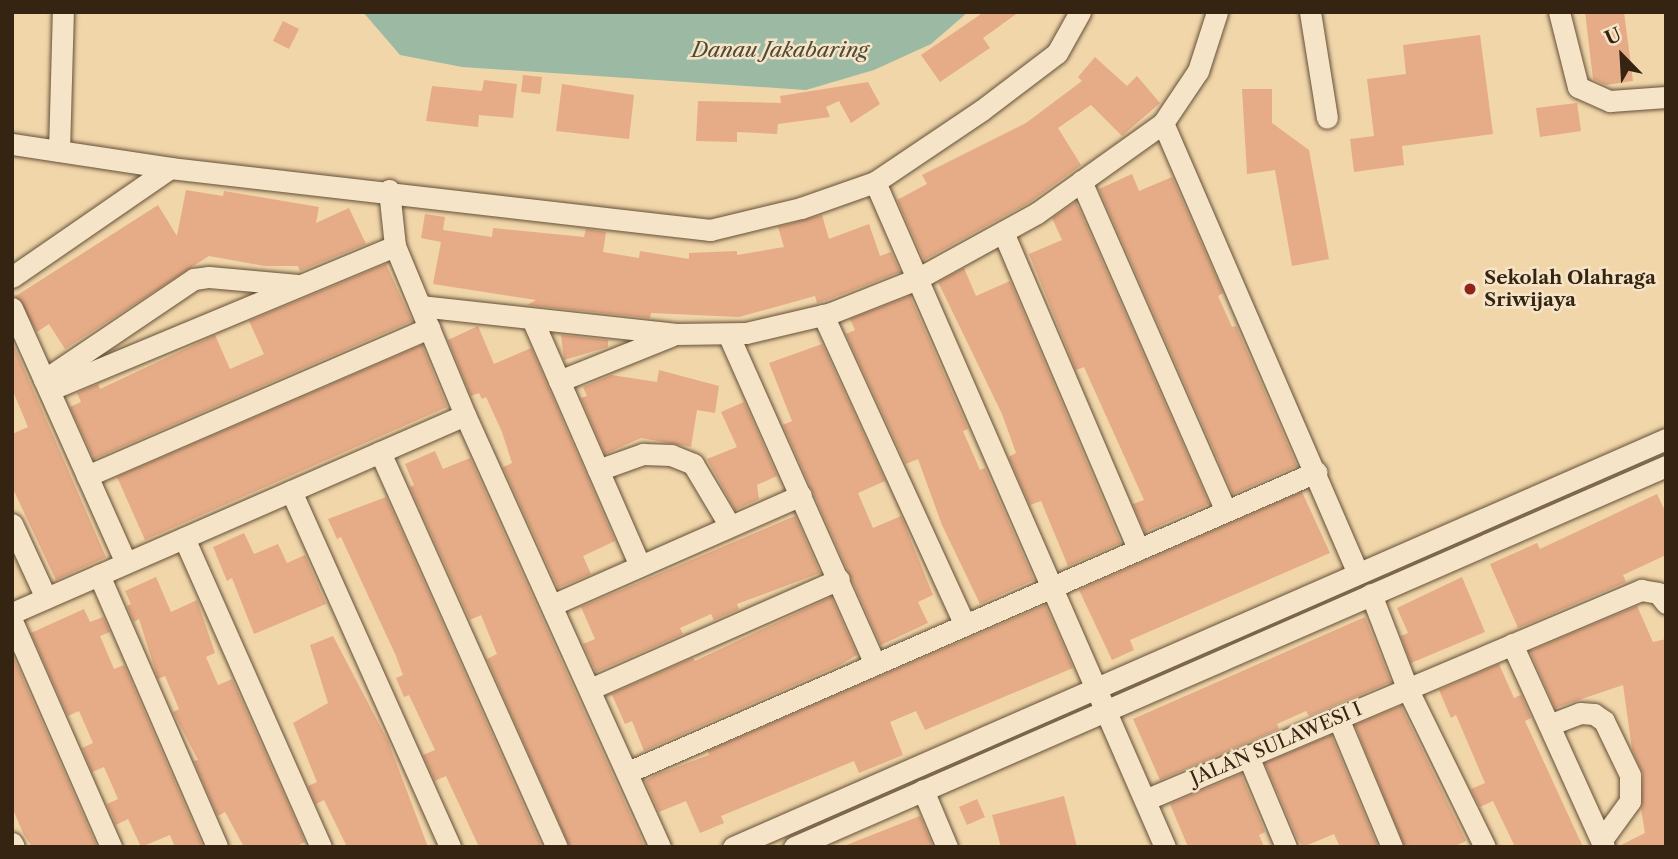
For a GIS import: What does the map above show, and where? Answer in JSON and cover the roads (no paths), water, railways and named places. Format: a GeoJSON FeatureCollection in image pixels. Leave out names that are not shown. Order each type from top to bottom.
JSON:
{"type":"FeatureCollection","features":[{"type":"Feature","properties":{"kind":"street"},"geometry":{"type":"LineString","coordinates":[[59,151],[63,12]]}},
{"type":"Feature","properties":{"kind":"street"},"geometry":{"type":"LineString","coordinates":[[12,144],[170,168],[389,190],[710,230],[801,208],[875,182],[982,110],[1057,52],[1080,12]]}},
{"type":"Feature","properties":{"kind":"street"},"geometry":{"type":"LineString","coordinates":[[420,306],[533,321],[676,334],[728,334],[822,315],[917,279],[1003,232],[1163,123],[1198,71],[1217,12]]}},
{"type":"Feature","properties":{"kind":"street"},"geometry":{"type":"LineString","coordinates":[[1310,12],[1327,118]]}},
{"type":"Feature","properties":{"kind":"street"},"geometry":{"type":"LineString","coordinates":[[1559,12],[1578,87],[1611,101],[1666,97]]}},
{"type":"Feature","properties":{"kind":"street"},"geometry":{"type":"LineString","coordinates":[[1163,123],[1358,573]]}},
{"type":"Feature","properties":{"kind":"street"},"geometry":{"type":"LineString","coordinates":[[12,276],[170,168]]}},
{"type":"Feature","properties":{"kind":"street"},"geometry":{"type":"LineString","coordinates":[[1081,181],[1226,511]]}},
{"type":"Feature","properties":{"kind":"street"},"geometry":{"type":"LineString","coordinates":[[875,182],[1094,690],[1107,712],[1165,847]]}},
{"type":"Feature","properties":{"kind":"street"},"geometry":{"type":"LineString","coordinates":[[389,190],[395,246],[465,415],[660,847]]}},
{"type":"Feature","properties":{"kind":"street"},"geometry":{"type":"LineString","coordinates":[[1003,232],[1138,549]]}},
{"type":"Feature","properties":{"kind":"street"},"geometry":{"type":"LineString","coordinates":[[47,385],[395,246]]}},
{"type":"Feature","properties":{"kind":"street"},"geometry":{"type":"LineString","coordinates":[[47,385],[194,279],[209,276],[303,285]]}},
{"type":"Feature","properties":{"kind":"street"},"geometry":{"type":"LineString","coordinates":[[12,308],[126,563]]}},
{"type":"Feature","properties":{"kind":"street"},"geometry":{"type":"LineString","coordinates":[[822,315],[965,625]]}},
{"type":"Feature","properties":{"kind":"street"},"geometry":{"type":"LineString","coordinates":[[533,321],[640,566]]}},
{"type":"Feature","properties":{"kind":"street"},"geometry":{"type":"LineString","coordinates":[[87,476],[429,328]]}},
{"type":"Feature","properties":{"kind":"street"},"geometry":{"type":"LineString","coordinates":[[559,381],[676,334]]}},
{"type":"Feature","properties":{"kind":"street"},"geometry":{"type":"LineString","coordinates":[[728,334],[875,664]]}},
{"type":"Feature","properties":{"kind":"street"},"geometry":{"type":"LineString","coordinates":[[12,613],[465,415]]}},
{"type":"Feature","properties":{"kind":"street"},"geometry":{"type":"LineString","coordinates":[[733,847],[1666,439]]}},
{"type":"Feature","properties":{"kind":"street"},"geometry":{"type":"LineString","coordinates":[[380,452],[557,847]]}},
{"type":"Feature","properties":{"kind":"street"},"geometry":{"type":"LineString","coordinates":[[598,470],[643,454],[671,455],[693,464],[730,526]]}},
{"type":"Feature","properties":{"kind":"street"},"geometry":{"type":"LineString","coordinates":[[794,847],[1666,466]]}},
{"type":"Feature","properties":{"kind":"street"},"geometry":{"type":"LineString","coordinates":[[628,772],[1316,472]]}},
{"type":"Feature","properties":{"kind":"street"},"geometry":{"type":"LineString","coordinates":[[291,491],[450,847]]}},
{"type":"Feature","properties":{"kind":"street"},"geometry":{"type":"LineString","coordinates":[[552,606],[800,495]]}},
{"type":"Feature","properties":{"kind":"street"},"geometry":{"type":"LineString","coordinates":[[12,524],[46,598]]}},
{"type":"Feature","properties":{"kind":"street"},"geometry":{"type":"LineString","coordinates":[[184,538],[321,847]]}},
{"type":"Feature","properties":{"kind":"street"},"geometry":{"type":"LineString","coordinates":[[99,575],[217,847]]}},
{"type":"Feature","properties":{"kind":"street"},"geometry":{"type":"LineString","coordinates":[[590,689],[839,579]]}},
{"type":"Feature","properties":{"kind":"street","name":"JALAN SULAWESI I"},"geometry":{"type":"LineString","coordinates":[[1145,800],[1641,590],[1658,593],[1666,603]]}},
{"type":"Feature","properties":{"kind":"street"},"geometry":{"type":"LineString","coordinates":[[1371,594],[1407,688],[1485,847]]}},
{"type":"Feature","properties":{"kind":"street"},"geometry":{"type":"LineString","coordinates":[[12,621],[111,847]]}},
{"type":"Feature","properties":{"kind":"street"},"geometry":{"type":"LineString","coordinates":[[1512,644],[1603,844]]}},
{"type":"Feature","properties":{"kind":"street"},"geometry":{"type":"LineString","coordinates":[[1549,725],[1580,713],[1594,714],[1604,721],[1630,775],[1630,801],[1603,844]]}},
{"type":"Feature","properties":{"kind":"street"},"geometry":{"type":"LineString","coordinates":[[1338,718],[1392,847]]}},
{"type":"Feature","properties":{"kind":"street"},"geometry":{"type":"LineString","coordinates":[[1248,756],[1286,847]]}},
{"type":"Feature","properties":{"kind":"street"},"geometry":{"type":"LineString","coordinates":[[923,790],[947,847]]}},
{"type":"Feature","properties":{"kind":"water","name":"Danau Jakabaring"},"geometry":{"type":"Polygon","coordinates":[[[363,12],[968,12],[931,44],[874,70],[806,90],[462,67],[400,55],[363,12]]]}},
{"type":"Feature","properties":{"kind":"place","name":"Sekolah Olahraga Sriwijaya"},"geometry":{"type":"Point","coordinates":[1470,289]}}]}
